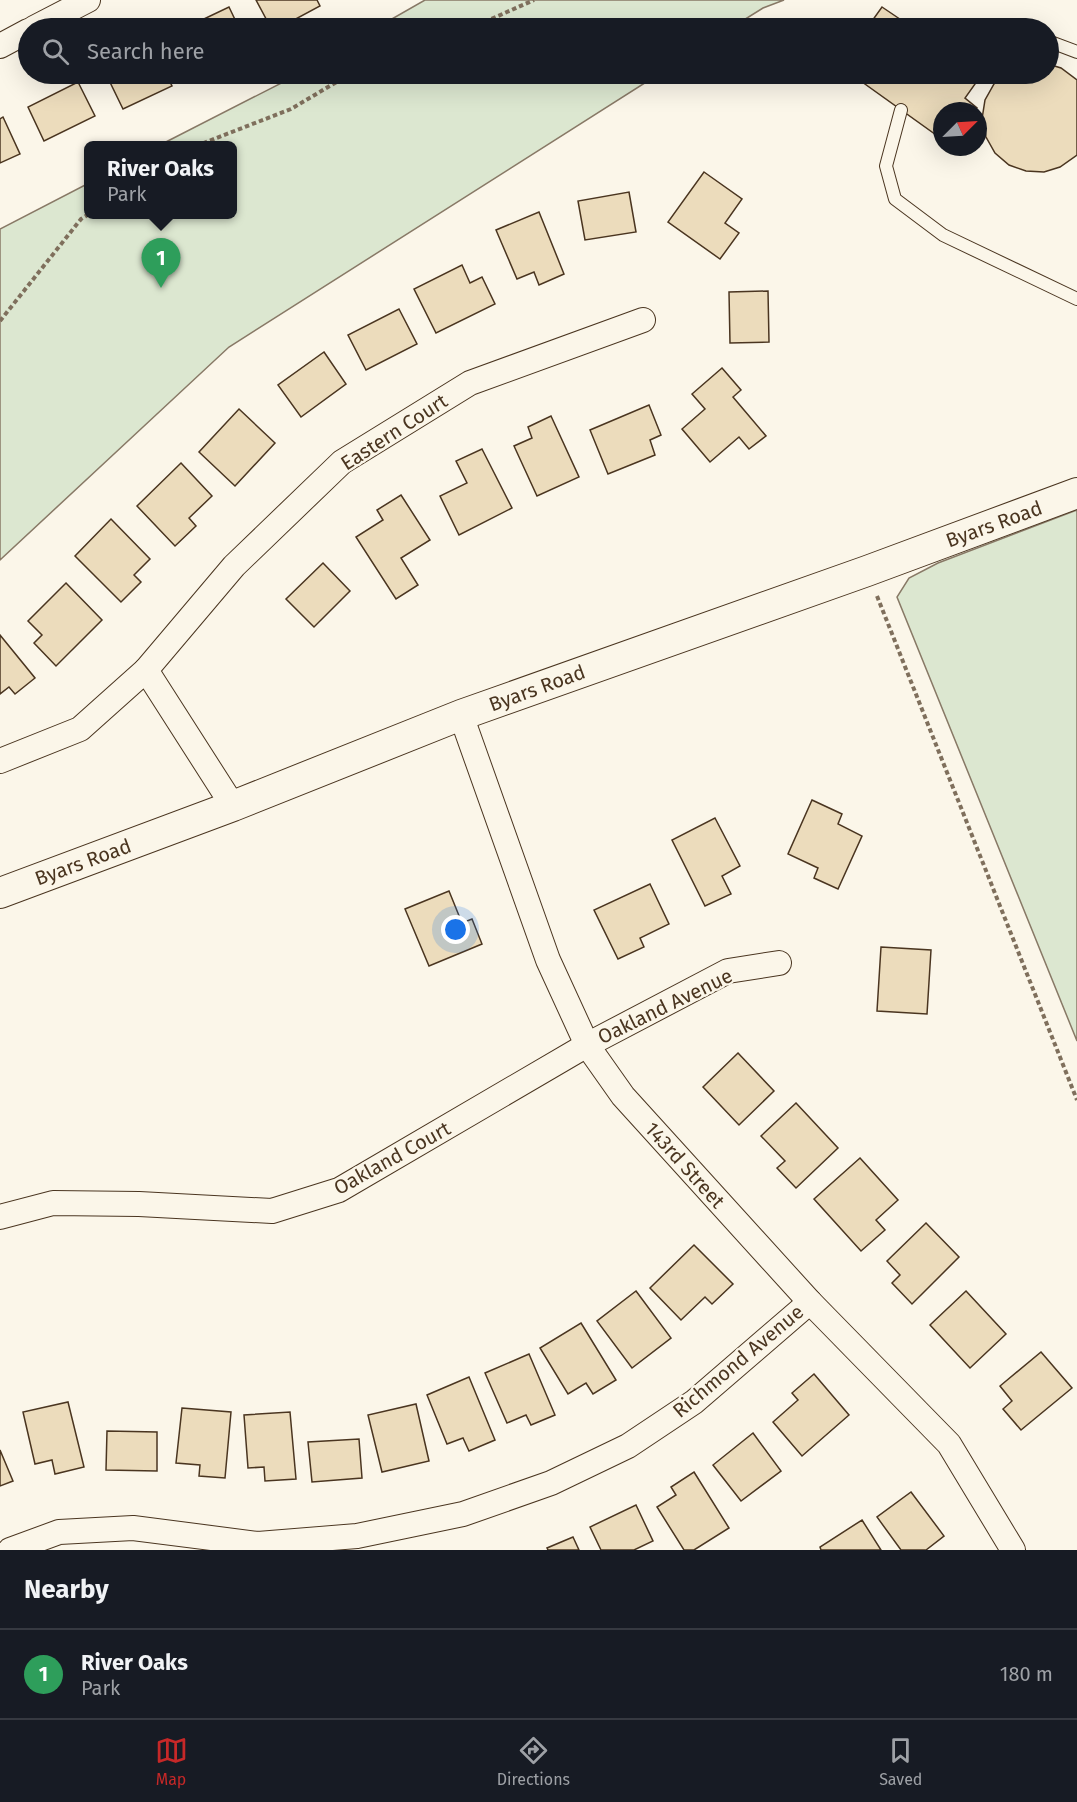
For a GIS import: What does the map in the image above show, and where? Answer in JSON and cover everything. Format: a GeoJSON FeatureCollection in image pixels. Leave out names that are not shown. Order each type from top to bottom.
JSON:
{"type":"FeatureCollection","features":[{"type":"Feature","properties":{"kind":"street"},"geometry":{"type":"LineString","coordinates":[[53,18],[88,0]]}},
{"type":"Feature","properties":{"kind":"street"},"geometry":{"type":"LineString","coordinates":[[0,46],[18,36]]}},
{"type":"Feature","properties":{"kind":"street","name":"Eastern Court"},"geometry":{"type":"LineString","coordinates":[[0,761],[80,729],[146,670],[234,566],[342,462],[470,383],[643,320]]}},
{"type":"Feature","properties":{"kind":"street","name":"Byars Road"},"geometry":{"type":"LineString","coordinates":[[0,893],[233,806],[461,715],[867,571],[1077,493]]}},
{"type":"Feature","properties":{"kind":"street"},"geometry":{"type":"LineString","coordinates":[[146,670],[233,806]]}},
{"type":"Feature","properties":{"kind":"street","name":"143rd Street"},"geometry":{"type":"LineString","coordinates":[[461,715],[548,960],[587,1045],[623,1096],[810,1302],[949,1444],[1013,1550]]}},
{"type":"Feature","properties":{"kind":"street","name":"Oakland Avenue"},"geometry":{"type":"LineString","coordinates":[[587,1045],[728,972],[779,963]]}},
{"type":"Feature","properties":{"kind":"street","name":"Oakland Court"},"geometry":{"type":"LineString","coordinates":[[0,1217],[52,1203],[272,1210],[339,1190],[587,1045]]}},
{"type":"Feature","properties":{"kind":"street","name":"Richmond Avenue"},"geometry":{"type":"LineString","coordinates":[[10,1550],[59,1532],[133,1528],[258,1544],[357,1536],[463,1514],[551,1483],[628,1446],[694,1402],[810,1302]]}},
{"type":"Feature","properties":{"kind":"lane"},"geometry":{"type":"LineString","coordinates":[[1059,45],[1077,52]]}},
{"type":"Feature","properties":{"kind":"lane"},"geometry":{"type":"LineString","coordinates":[[901,110],[886,166],[895,199],[943,235],[1077,299]]}},
{"type":"Feature","properties":{"kind":"path"},"geometry":{"type":"LineString","coordinates":[[494,18],[534,0]]}},
{"type":"Feature","properties":{"kind":"path"},"geometry":{"type":"LineString","coordinates":[[209,141],[291,109],[333,84]]}},
{"type":"Feature","properties":{"kind":"path"},"geometry":{"type":"LineString","coordinates":[[0,321],[84,217]]}},
{"type":"Feature","properties":{"kind":"path"},"geometry":{"type":"LineString","coordinates":[[867,571],[1077,1100]]}},
{"type":"Feature","properties":{"kind":"green space"},"geometry":{"type":"Polygon","coordinates":[[[425,0],[784,0],[763,8],[747,18],[394,18],[425,0]]]}},
{"type":"Feature","properties":{"kind":"green space"},"geometry":{"type":"Polygon","coordinates":[[[279,84],[643,84],[229,347],[0,560],[0,229],[84,186],[84,219],[237,219],[237,141],[168,141],[279,84]]]}},
{"type":"Feature","properties":{"kind":"green space"},"geometry":{"type":"Polygon","coordinates":[[[1077,510],[1077,1041],[897,597],[909,578],[938,563],[1077,510]]]}},
{"type":"Feature","properties":{"kind":"building"},"geometry":{"type":"Polygon","coordinates":[[[256,0],[317,0],[320,6],[298,18],[266,18],[256,0]]]}},
{"type":"Feature","properties":{"kind":"building"},"geometry":{"type":"Polygon","coordinates":[[[229,7],[234,18],[206,18],[229,7]]]}},
{"type":"Feature","properties":{"kind":"building"},"geometry":{"type":"Polygon","coordinates":[[[882,7],[898,18],[874,18],[882,7]]]}},
{"type":"Feature","properties":{"kind":"building"},"geometry":{"type":"Polygon","coordinates":[[[1059,67],[1061,68],[1077,80],[1077,155],[1060,167],[1044,172],[1026,171],[1009,165],[995,153],[987,139],[987,102],[985,102],[994,84],[1059,84],[1059,67]]]}},
{"type":"Feature","properties":{"kind":"building"},"geometry":{"type":"Polygon","coordinates":[[[74,84],[79,84],[95,116],[44,141],[28,107],[74,84]]]}},
{"type":"Feature","properties":{"kind":"building"},"geometry":{"type":"Polygon","coordinates":[[[111,84],[171,84],[172,86],[123,109],[111,84]]]}},
{"type":"Feature","properties":{"kind":"building"},"geometry":{"type":"Polygon","coordinates":[[[865,84],[975,84],[965,98],[970,102],[933,102],[933,133],[865,84]]]}},
{"type":"Feature","properties":{"kind":"building"},"geometry":{"type":"Polygon","coordinates":[[[3,117],[20,154],[0,163],[0,119],[3,117]]]}},
{"type":"Feature","properties":{"kind":"building"},"geometry":{"type":"Polygon","coordinates":[[[704,172],[742,199],[725,223],[739,233],[720,259],[668,222],[704,172]]]}},
{"type":"Feature","properties":{"kind":"building"},"geometry":{"type":"Polygon","coordinates":[[[629,192],[636,232],[585,240],[578,201],[629,192]]]}},
{"type":"Feature","properties":{"kind":"building"},"geometry":{"type":"Polygon","coordinates":[[[539,212],[564,274],[539,285],[534,272],[517,279],[496,230],[539,212]]]}},
{"type":"Feature","properties":{"kind":"building"},"geometry":{"type":"Polygon","coordinates":[[[462,265],[470,283],[482,277],[495,304],[436,333],[414,289],[462,265]]]}},
{"type":"Feature","properties":{"kind":"building"},"geometry":{"type":"Polygon","coordinates":[[[768,291],[769,342],[730,343],[729,292],[768,291]]]}},
{"type":"Feature","properties":{"kind":"building"},"geometry":{"type":"Polygon","coordinates":[[[399,309],[417,344],[366,370],[348,335],[399,309]]]}},
{"type":"Feature","properties":{"kind":"building"},"geometry":{"type":"Polygon","coordinates":[[[324,352],[346,384],[301,417],[278,385],[324,352]]]}},
{"type":"Feature","properties":{"kind":"building"},"geometry":{"type":"Polygon","coordinates":[[[722,368],[741,390],[733,397],[766,436],[749,449],[739,437],[710,462],[682,429],[705,409],[692,394],[722,368]]]}},
{"type":"Feature","properties":{"kind":"building"},"geometry":{"type":"Polygon","coordinates":[[[649,405],[661,435],[650,440],[655,455],[608,474],[590,430],[649,405]]]}},
{"type":"Feature","properties":{"kind":"building"},"geometry":{"type":"Polygon","coordinates":[[[239,409],[275,443],[235,486],[199,452],[239,409]]]}},
{"type":"Feature","properties":{"kind":"building"},"geometry":{"type":"Polygon","coordinates":[[[551,416],[579,477],[537,496],[514,446],[532,438],[528,427],[551,416]]]}},
{"type":"Feature","properties":{"kind":"building"},"geometry":{"type":"Polygon","coordinates":[[[482,449],[512,508],[459,535],[440,496],[467,483],[456,461],[482,449]]]}},
{"type":"Feature","properties":{"kind":"building"},"geometry":{"type":"Polygon","coordinates":[[[181,463],[212,496],[189,518],[196,526],[175,546],[137,506],[181,463]]]}},
{"type":"Feature","properties":{"kind":"building"},"geometry":{"type":"Polygon","coordinates":[[[401,495],[430,540],[401,558],[418,585],[396,599],[356,537],[383,520],[377,510],[401,495]]]}},
{"type":"Feature","properties":{"kind":"building"},"geometry":{"type":"Polygon","coordinates":[[[111,519],[150,559],[134,575],[141,582],[121,602],[75,556],[111,519]]]}},
{"type":"Feature","properties":{"kind":"building"},"geometry":{"type":"Polygon","coordinates":[[[323,563],[350,591],[314,627],[286,599],[323,563]]]}},
{"type":"Feature","properties":{"kind":"building"},"geometry":{"type":"Polygon","coordinates":[[[66,583],[102,620],[56,666],[34,643],[42,635],[28,621],[66,583]]]}},
{"type":"Feature","properties":{"kind":"building"},"geometry":{"type":"Polygon","coordinates":[[[0,635],[35,678],[15,694],[9,687],[0,694],[0,635]]]}},
{"type":"Feature","properties":{"kind":"building"},"geometry":{"type":"Polygon","coordinates":[[[812,800],[842,814],[838,824],[862,836],[838,889],[814,878],[818,868],[788,854],[812,800]]]}},
{"type":"Feature","properties":{"kind":"building"},"geometry":{"type":"Polygon","coordinates":[[[715,818],[740,866],[722,876],[731,894],[705,906],[672,840],[715,818]]]}},
{"type":"Feature","properties":{"kind":"building"},"geometry":{"type":"Polygon","coordinates":[[[650,884],[669,924],[640,938],[644,947],[618,959],[594,910],[650,884]]]}},
{"type":"Feature","properties":{"kind":"building"},"geometry":{"type":"Polygon","coordinates":[[[449,891],[462,923],[472,919],[482,944],[429,966],[405,909],[449,891]]]}},
{"type":"Feature","properties":{"kind":"building"},"geometry":{"type":"Polygon","coordinates":[[[881,947],[931,950],[927,1014],[877,1011],[881,947]]]}},
{"type":"Feature","properties":{"kind":"building"},"geometry":{"type":"Polygon","coordinates":[[[738,1053],[774,1091],[739,1125],[703,1087],[738,1053]]]}},
{"type":"Feature","properties":{"kind":"building"},"geometry":{"type":"Polygon","coordinates":[[[796,1103],[838,1148],[796,1188],[777,1168],[785,1161],[761,1136],[796,1103]]]}},
{"type":"Feature","properties":{"kind":"building"},"geometry":{"type":"Polygon","coordinates":[[[860,1158],[898,1200],[876,1220],[885,1230],[861,1251],[814,1199],[860,1158]]]}},
{"type":"Feature","properties":{"kind":"building"},"geometry":{"type":"Polygon","coordinates":[[[926,1223],[959,1257],[912,1304],[892,1283],[900,1275],[887,1261],[926,1223]]]}},
{"type":"Feature","properties":{"kind":"building"},"geometry":{"type":"Polygon","coordinates":[[[694,1245],[733,1284],[712,1304],[705,1297],[681,1320],[650,1288],[694,1245]]]}},
{"type":"Feature","properties":{"kind":"building"},"geometry":{"type":"Polygon","coordinates":[[[636,1291],[671,1338],[632,1368],[597,1321],[636,1291]]]}},
{"type":"Feature","properties":{"kind":"building"},"geometry":{"type":"Polygon","coordinates":[[[966,1291],[1006,1334],[970,1368],[930,1325],[966,1291]]]}},
{"type":"Feature","properties":{"kind":"building"},"geometry":{"type":"Polygon","coordinates":[[[581,1323],[616,1380],[593,1394],[586,1383],[568,1394],[540,1348],[581,1323]]]}},
{"type":"Feature","properties":{"kind":"building"},"geometry":{"type":"Polygon","coordinates":[[[1041,1352],[1072,1388],[1021,1430],[1003,1409],[1012,1401],[1000,1386],[1041,1352]]]}},
{"type":"Feature","properties":{"kind":"building"},"geometry":{"type":"Polygon","coordinates":[[[529,1354],[555,1415],[531,1425],[526,1415],[507,1423],[485,1373],[529,1354]]]}},
{"type":"Feature","properties":{"kind":"building"},"geometry":{"type":"Polygon","coordinates":[[[814,1374],[849,1415],[802,1456],[773,1422],[798,1400],[792,1393],[814,1374]]]}},
{"type":"Feature","properties":{"kind":"building"},"geometry":{"type":"Polygon","coordinates":[[[469,1377],[495,1440],[469,1451],[463,1438],[447,1444],[427,1395],[469,1377]]]}},
{"type":"Feature","properties":{"kind":"building"},"geometry":{"type":"Polygon","coordinates":[[[68,1402],[84,1467],[55,1474],[52,1460],[35,1464],[23,1412],[68,1402]]]}},
{"type":"Feature","properties":{"kind":"building"},"geometry":{"type":"Polygon","coordinates":[[[416,1404],[429,1461],[382,1472],[368,1415],[416,1404]]]}},
{"type":"Feature","properties":{"kind":"building"},"geometry":{"type":"Polygon","coordinates":[[[182,1408],[231,1412],[225,1478],[199,1476],[200,1465],[176,1463],[182,1408]]]}},
{"type":"Feature","properties":{"kind":"building"},"geometry":{"type":"Polygon","coordinates":[[[290,1412],[296,1479],[265,1481],[264,1467],[248,1468],[244,1415],[290,1412]]]}},
{"type":"Feature","properties":{"kind":"building"},"geometry":{"type":"Polygon","coordinates":[[[107,1431],[157,1432],[157,1471],[106,1470],[107,1431]]]}},
{"type":"Feature","properties":{"kind":"building"},"geometry":{"type":"Polygon","coordinates":[[[753,1433],[781,1471],[741,1501],[713,1465],[753,1433]]]}},
{"type":"Feature","properties":{"kind":"building"},"geometry":{"type":"Polygon","coordinates":[[[359,1439],[362,1478],[312,1482],[308,1442],[359,1439]]]}},
{"type":"Feature","properties":{"kind":"building"},"geometry":{"type":"Polygon","coordinates":[[[0,1450],[13,1481],[0,1486],[0,1450]]]}},
{"type":"Feature","properties":{"kind":"building"},"geometry":{"type":"Polygon","coordinates":[[[694,1472],[729,1528],[694,1550],[684,1550],[657,1507],[676,1495],[671,1487],[694,1472]]]}},
{"type":"Feature","properties":{"kind":"building"},"geometry":{"type":"Polygon","coordinates":[[[911,1492],[944,1536],[926,1550],[901,1550],[877,1517],[911,1492]]]}},
{"type":"Feature","properties":{"kind":"building"},"geometry":{"type":"Polygon","coordinates":[[[636,1505],[653,1541],[634,1550],[601,1550],[590,1527],[636,1505]]]}},
{"type":"Feature","properties":{"kind":"building"},"geometry":{"type":"Polygon","coordinates":[[[862,1520],[881,1550],[821,1550],[820,1547],[862,1520]]]}},
{"type":"Feature","properties":{"kind":"building"},"geometry":{"type":"Polygon","coordinates":[[[573,1537],[579,1550],[548,1550],[547,1548],[573,1537]]]}},
{"type":"Feature","properties":{"kind":"place","name":"River Oaks"},"geometry":{"type":"Point","coordinates":[161,288]}}]}
